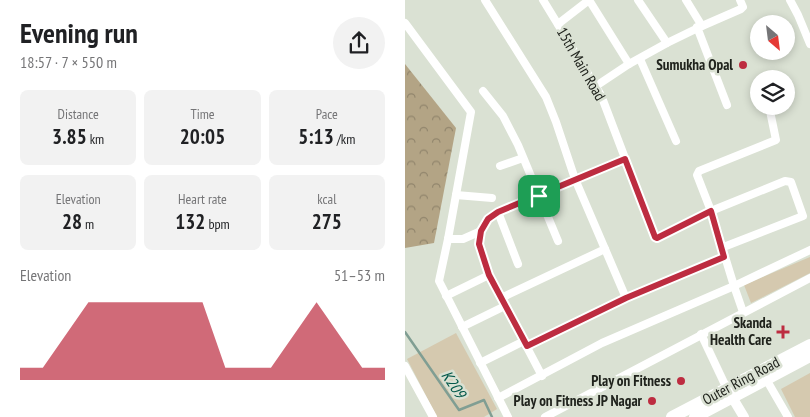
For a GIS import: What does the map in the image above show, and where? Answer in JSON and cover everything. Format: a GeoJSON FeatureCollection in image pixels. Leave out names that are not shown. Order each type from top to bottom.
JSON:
{"type":"FeatureCollection","features":[{"type":"Feature","properties":{"kind":"highway","name":"Outer Ring Road"},"geometry":{"type":"LineString","coordinates":[[695,417],[730,393],[810,345]]}},
{"type":"Feature","properties":{"kind":"highway","name":"Outer Ring Road"},"geometry":{"type":"LineString","coordinates":[[672,417],[766,379],[810,356]]}},
{"type":"Feature","properties":{"kind":"street"},"geometry":{"type":"LineString","coordinates":[[485,0],[546,97],[575,179],[626,298]]}},
{"type":"Feature","properties":{"kind":"street","name":"15th Main Road"},"geometry":{"type":"LineString","coordinates":[[543,0],[596,86],[655,237],[657,238],[711,211],[788,180],[791,182],[803,216],[721,248]]}},
{"type":"Feature","properties":{"kind":"street"},"geometry":{"type":"LineString","coordinates":[[558,24],[589,0],[629,64]]}},
{"type":"Feature","properties":{"kind":"street"},"geometry":{"type":"LineString","coordinates":[[639,0],[667,44]]}},
{"type":"Feature","properties":{"kind":"street"},"geometry":{"type":"LineString","coordinates":[[686,0],[699,26],[727,105]]}},
{"type":"Feature","properties":{"kind":"street"},"geometry":{"type":"LineString","coordinates":[[596,86],[629,64],[699,26],[741,9],[743,7],[740,0]]}},
{"type":"Feature","properties":{"kind":"street"},"geometry":{"type":"LineString","coordinates":[[790,0],[810,44]]}},
{"type":"Feature","properties":{"kind":"street"},"geometry":{"type":"LineString","coordinates":[[405,23],[471,112],[439,282],[508,417]]}},
{"type":"Feature","properties":{"kind":"street"},"geometry":{"type":"LineString","coordinates":[[640,58],[676,141]]}},
{"type":"Feature","properties":{"kind":"street"},"geometry":{"type":"LineString","coordinates":[[483,91],[503,116],[558,241]]}},
{"type":"Feature","properties":{"kind":"street"},"geometry":{"type":"LineString","coordinates":[[743,312],[697,172],[776,140],[771,115]]}},
{"type":"Feature","properties":{"kind":"street"},"geometry":{"type":"LineString","coordinates":[[500,166],[523,158]]}},
{"type":"Feature","properties":{"kind":"street"},"geometry":{"type":"LineString","coordinates":[[541,376],[489,275],[479,244],[481,231],[488,219],[498,212],[625,159]]}},
{"type":"Feature","properties":{"kind":"street"},"geometry":{"type":"LineString","coordinates":[[456,195],[492,198]]}},
{"type":"Feature","properties":{"kind":"street"},"geometry":{"type":"LineString","coordinates":[[498,212],[518,264]]}},
{"type":"Feature","properties":{"kind":"street"},"geometry":{"type":"LineString","coordinates":[[448,239],[463,239],[481,231]]}},
{"type":"Feature","properties":{"kind":"street"},"geometry":{"type":"LineString","coordinates":[[501,298],[605,249]]}},
{"type":"Feature","properties":{"kind":"street"},"geometry":{"type":"LineString","coordinates":[[498,398],[602,343],[734,286],[810,250]]}},
{"type":"Feature","properties":{"kind":"street"},"geometry":{"type":"LineString","coordinates":[[480,363],[724,257]]}},
{"type":"Feature","properties":{"kind":"street"},"geometry":{"type":"LineString","coordinates":[[446,296],[489,275]]}},
{"type":"Feature","properties":{"kind":"street"},"geometry":{"type":"LineString","coordinates":[[545,417],[810,278]]}},
{"type":"Feature","properties":{"kind":"street"},"geometry":{"type":"LineString","coordinates":[[462,328],[505,306]]}},
{"type":"Feature","properties":{"kind":"street"},"geometry":{"type":"LineString","coordinates":[[701,334],[744,417]]}},
{"type":"Feature","properties":{"kind":"street"},"geometry":{"type":"LineString","coordinates":[[405,366],[433,417]]}},
{"type":"Feature","properties":{"kind":"street"},"geometry":{"type":"LineString","coordinates":[[766,379],[788,417]]}},
{"type":"Feature","properties":{"kind":"shaded area"},"geometry":{"type":"Polygon","coordinates":[[[810,257],[810,273],[751,303],[744,285],[810,257]]]}},
{"type":"Feature","properties":{"kind":"shaded area"},"geometry":{"type":"Polygon","coordinates":[[[456,333],[497,409],[484,417],[437,417],[407,359],[456,333]]]}},
{"type":"Feature","properties":{"kind":"shaded area"},"geometry":{"type":"Polygon","coordinates":[[[810,373],[810,417],[795,417],[781,389],[810,373]]]}},
{"type":"Feature","properties":{"kind":"green space"},"geometry":{"type":"Polygon","coordinates":[[[405,64],[456,128],[434,243],[405,248],[405,64]]]}},
{"type":"Feature","properties":{"kind":"waterway","name":"K209"},"geometry":{"type":"LineString","coordinates":[[405,332],[459,410],[484,400],[492,417]]}},
{"type":"Feature","properties":{"kind":"place","name":"Sumukha Opal"},"geometry":{"type":"Point","coordinates":[743,65]}},
{"type":"Feature","properties":{"kind":"place","name":"Skanda Health Care"},"geometry":{"type":"Point","coordinates":[783,332]}},
{"type":"Feature","properties":{"kind":"place","name":"Play on Fitness"},"geometry":{"type":"Point","coordinates":[681,381]}},
{"type":"Feature","properties":{"kind":"place","name":"Play on Fitness JP Nagar"},"geometry":{"type":"Point","coordinates":[652,401]}},
{"type":"Feature","properties":{"kind":"route"},"geometry":{"type":"LineString","coordinates":[[625,159],[655,237],[657,238],[711,211],[724,257],[649,287],[527,346],[489,275],[479,244],[481,231],[488,219],[498,212],[539,196],[625,159]]}}]}
